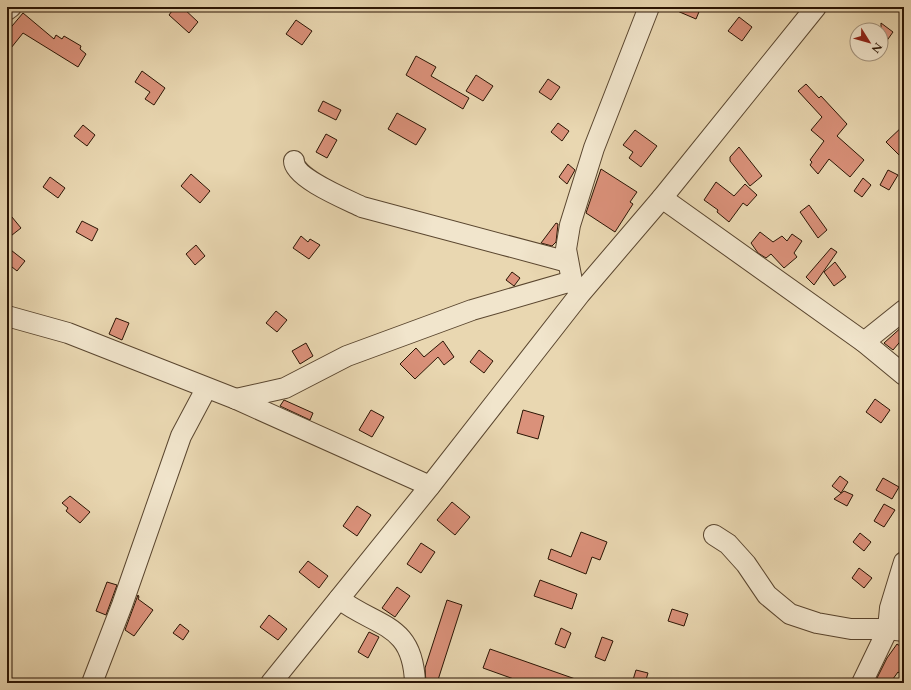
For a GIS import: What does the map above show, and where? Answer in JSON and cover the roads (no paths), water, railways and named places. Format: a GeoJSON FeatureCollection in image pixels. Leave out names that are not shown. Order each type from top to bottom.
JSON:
{"type":"FeatureCollection","features":[{"type":"Feature","properties":{"kind":"street"},"geometry":{"type":"LineString","coordinates":[[7,10],[11,7]]}},
{"type":"Feature","properties":{"kind":"street"},"geometry":{"type":"LineString","coordinates":[[576,288],[568,262],[566,249],[570,225],[594,148],[649,7]]}},
{"type":"Feature","properties":{"kind":"street"},"geometry":{"type":"LineString","coordinates":[[271,683],[430,486],[576,288],[662,198],[816,7]]}},
{"type":"Feature","properties":{"kind":"street"},"geometry":{"type":"LineString","coordinates":[[294,162],[300,173],[330,192],[362,207],[568,262]]}},
{"type":"Feature","properties":{"kind":"street"},"geometry":{"type":"LineString","coordinates":[[662,198],[864,342],[904,375]]}},
{"type":"Feature","properties":{"kind":"street"},"geometry":{"type":"LineString","coordinates":[[236,399],[286,388],[347,356],[472,310],[576,288]]}},
{"type":"Feature","properties":{"kind":"street"},"geometry":{"type":"LineString","coordinates":[[864,342],[904,310]]}},
{"type":"Feature","properties":{"kind":"street"},"geometry":{"type":"LineString","coordinates":[[7,316],[68,333],[206,389],[236,399],[430,486]]}},
{"type":"Feature","properties":{"kind":"street"},"geometry":{"type":"LineString","coordinates":[[92,683],[122,605],[180,436],[206,389]]}},
{"type":"Feature","properties":{"kind":"street"},"geometry":{"type":"LineString","coordinates":[[714,535],[728,544],[746,564],[767,595],[790,614],[817,623],[851,629],[896,630]]}},
{"type":"Feature","properties":{"kind":"street"},"geometry":{"type":"LineString","coordinates":[[862,683],[896,630],[890,608],[904,562]]}},
{"type":"Feature","properties":{"kind":"street"},"geometry":{"type":"LineString","coordinates":[[339,599],[350,607],[390,628],[401,637],[409,648],[414,667],[415,683]]}}]}
